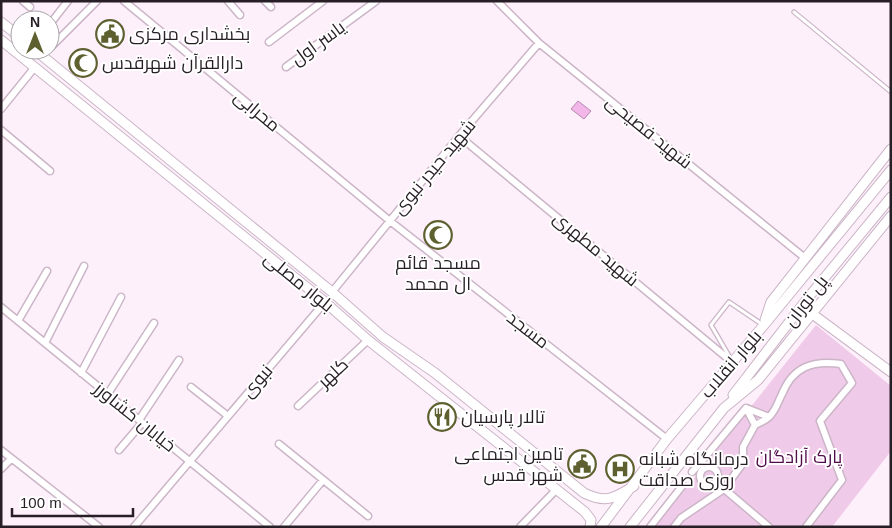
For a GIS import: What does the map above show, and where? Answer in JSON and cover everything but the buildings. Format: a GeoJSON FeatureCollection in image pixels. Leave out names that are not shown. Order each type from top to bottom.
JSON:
{"type":"FeatureCollection","features":[{"type":"Feature","properties":{"kind":"main road","name":"بلوار مصلی"},"geometry":{"type":"LineString","coordinates":[[1,40],[325,302],[368,340],[472,421],[556,491],[585,512],[591,520],[590,527]]}},
{"type":"Feature","properties":{"kind":"main road"},"geometry":{"type":"LineString","coordinates":[[35,67],[39,60]]}},
{"type":"Feature","properties":{"kind":"main road","name":"بلوار مصلی"},"geometry":{"type":"LineString","coordinates":[[55,60],[383,337],[435,373],[584,493],[602,500],[613,498],[634,486]]}},
{"type":"Feature","properties":{"kind":"main road","name":"بلوار انقلاب"},"geometry":{"type":"LineString","coordinates":[[601,527],[634,486],[666,439],[764,326],[772,302],[891,149]]}},
{"type":"Feature","properties":{"kind":"main road","name":"پل توران"},"geometry":{"type":"LineString","coordinates":[[764,326],[891,170]]}},
{"type":"Feature","properties":{"kind":"main road","name":"پل توران"},"geometry":{"type":"LineString","coordinates":[[724,408],[807,299],[891,197]]}},
{"type":"Feature","properties":{"kind":"main road","name":"بلوار انقلاب"},"geometry":{"type":"LineString","coordinates":[[630,527],[724,408],[758,380],[891,216]]}},
{"type":"Feature","properties":{"kind":"main road"},"geometry":{"type":"LineString","coordinates":[[325,302],[332,292]]}},
{"type":"Feature","properties":{"kind":"main road"},"geometry":{"type":"LineString","coordinates":[[812,313],[891,372]]}},
{"type":"Feature","properties":{"kind":"street"},"geometry":{"type":"LineString","coordinates":[[23,1],[30,7]]}},
{"type":"Feature","properties":{"kind":"street"},"geometry":{"type":"LineString","coordinates":[[60,11],[68,1]]}},
{"type":"Feature","properties":{"kind":"street"},"geometry":{"type":"LineString","coordinates":[[60,36],[97,1]]}},
{"type":"Feature","properties":{"kind":"street","name":"محرابی"},"geometry":{"type":"LineString","coordinates":[[124,1],[390,220]]}},
{"type":"Feature","properties":{"kind":"street"},"geometry":{"type":"LineString","coordinates":[[228,1],[240,15]]}},
{"type":"Feature","properties":{"kind":"street"},"geometry":{"type":"LineString","coordinates":[[265,1],[271,7]]}},
{"type":"Feature","properties":{"kind":"street"},"geometry":{"type":"LineString","coordinates":[[269,42],[323,1]]}},
{"type":"Feature","properties":{"kind":"street","name":"یاسر اول"},"geometry":{"type":"LineString","coordinates":[[286,67],[376,1]]}},
{"type":"Feature","properties":{"kind":"street","name":"شهید فصیحی"},"geometry":{"type":"LineString","coordinates":[[497,1],[539,43],[805,258]]}},
{"type":"Feature","properties":{"kind":"street","name":"شهید حیدر نبوی"},"geometry":{"type":"LineString","coordinates":[[332,292],[459,136],[539,43]]}},
{"type":"Feature","properties":{"kind":"street"},"geometry":{"type":"LineString","coordinates":[[1,108],[35,67]]}},
{"type":"Feature","properties":{"kind":"street"},"geometry":{"type":"LineString","coordinates":[[1,130],[50,171]]}},
{"type":"Feature","properties":{"kind":"street","name":"شهید مطهری"},"geometry":{"type":"LineString","coordinates":[[459,136],[732,362]]}},
{"type":"Feature","properties":{"kind":"street","name":"مسجد"},"geometry":{"type":"LineString","coordinates":[[390,220],[666,439]]}},
{"type":"Feature","properties":{"kind":"street"},"geometry":{"type":"LineString","coordinates":[[45,343],[84,266]]}},
{"type":"Feature","properties":{"kind":"street"},"geometry":{"type":"LineString","coordinates":[[18,321],[47,271]]}},
{"type":"Feature","properties":{"kind":"street"},"geometry":{"type":"LineString","coordinates":[[81,374],[121,297]]}},
{"type":"Feature","properties":{"kind":"street","name":"نبوی"},"geometry":{"type":"LineString","coordinates":[[134,527],[325,302]]}},
{"type":"Feature","properties":{"kind":"street","name":"خیابان کشاورز"},"geometry":{"type":"LineString","coordinates":[[1,307],[270,527]]}},
{"type":"Feature","properties":{"kind":"street"},"geometry":{"type":"LineString","coordinates":[[107,395],[154,323]]}},
{"type":"Feature","properties":{"kind":"street","name":"کلهر"},"geometry":{"type":"LineString","coordinates":[[298,406],[368,340]]}},
{"type":"Feature","properties":{"kind":"street"},"geometry":{"type":"LineString","coordinates":[[119,450],[179,360]]}},
{"type":"Feature","properties":{"kind":"street"},"geometry":{"type":"LineString","coordinates":[[674,527],[681,518],[724,489],[743,463],[743,447],[755,425],[769,417],[776,408],[788,380],[803,367],[824,361],[841,364],[852,384],[820,421],[842,480],[806,527]]}},
{"type":"Feature","properties":{"kind":"street"},"geometry":{"type":"LineString","coordinates":[[190,388],[228,416]]}},
{"type":"Feature","properties":{"kind":"street"},"geometry":{"type":"LineString","coordinates":[[746,408],[769,417]]}},
{"type":"Feature","properties":{"kind":"street"},"geometry":{"type":"LineString","coordinates":[[746,408],[755,425]]}},
{"type":"Feature","properties":{"kind":"street"},"geometry":{"type":"LineString","coordinates":[[692,472],[703,465],[710,466],[718,472],[716,482],[708,485],[702,482],[700,473],[703,465],[746,408]]}},
{"type":"Feature","properties":{"kind":"street"},"geometry":{"type":"LineString","coordinates":[[279,444],[368,516]]}},
{"type":"Feature","properties":{"kind":"street"},"geometry":{"type":"LineString","coordinates":[[1,450],[99,527]]}},
{"type":"Feature","properties":{"kind":"street"},"geometry":{"type":"LineString","coordinates":[[1,469],[11,459]]}},
{"type":"Feature","properties":{"kind":"street"},"geometry":{"type":"LineString","coordinates":[[284,527],[323,480]]}},
{"type":"Feature","properties":{"kind":"street"},"geometry":{"type":"LineString","coordinates":[[716,482],[769,527]]}},
{"type":"Feature","properties":{"kind":"street"},"geometry":{"type":"LineString","coordinates":[[650,527],[683,485]]}},
{"type":"Feature","properties":{"kind":"street"},"geometry":{"type":"LineString","coordinates":[[520,527],[556,491]]}},
{"type":"Feature","properties":{"kind":"lane"},"geometry":{"type":"LineString","coordinates":[[794,12],[891,92]]}},
{"type":"Feature","properties":{"kind":"lane"},"geometry":{"type":"LineString","coordinates":[[732,362],[711,325],[730,302],[764,326]]}},
{"type":"Feature","properties":{"kind":"green space","name":"پارک آزادگان"},"geometry":{"type":"Polygon","coordinates":[[[816,325],[891,386],[891,451],[832,527],[655,527],[816,325]]]}},
{"type":"Feature","properties":{"kind":"shaded area"},"geometry":{"type":"Polygon","coordinates":[[[578,101],[591,111],[584,119],[571,109],[578,101]]]}},
{"type":"Feature","properties":{"kind":"place","name":"بخشداری مرکزی"},"geometry":{"type":"Point","coordinates":[110,34]}},
{"type":"Feature","properties":{"kind":"place","name":"دارالقرآن شهرقدس"},"geometry":{"type":"Point","coordinates":[83,63]}},
{"type":"Feature","properties":{"kind":"place","name":"مسجد قائم ال محمد"},"geometry":{"type":"Point","coordinates":[438,235]}},
{"type":"Feature","properties":{"kind":"place","name":"تالار پارسیان"},"geometry":{"type":"Point","coordinates":[442,417]}},
{"type":"Feature","properties":{"kind":"place","name":"تامین اجتماعی شهر قدس"},"geometry":{"type":"Point","coordinates":[582,464]}},
{"type":"Feature","properties":{"kind":"place","name":"درمانگاه شبانه روزی صداقت"},"geometry":{"type":"Point","coordinates":[620,469]}}]}
